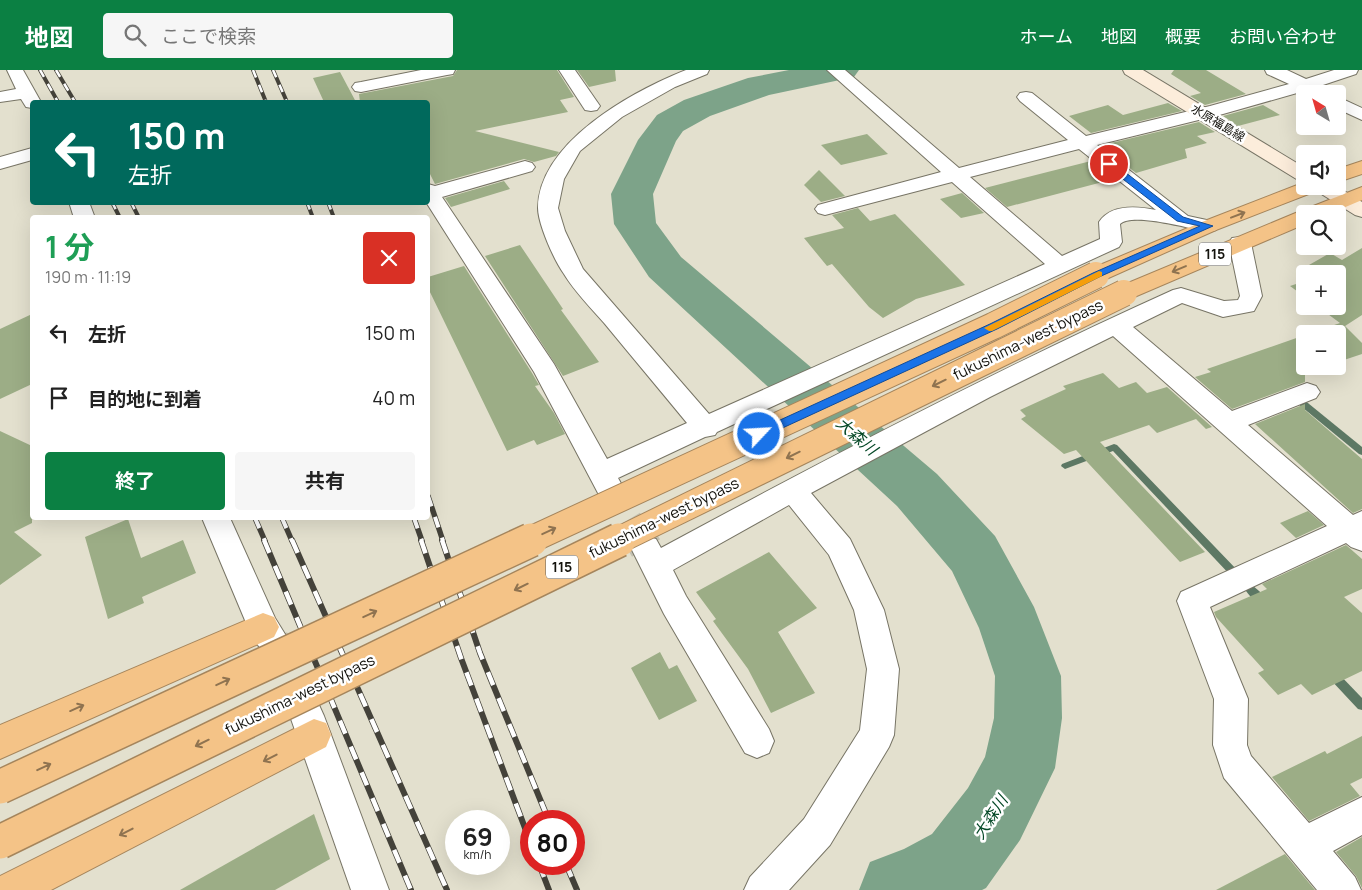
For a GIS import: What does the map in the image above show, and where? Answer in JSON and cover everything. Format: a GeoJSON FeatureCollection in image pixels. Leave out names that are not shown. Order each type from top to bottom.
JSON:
{"type":"FeatureCollection","features":[{"type":"Feature","properties":{"kind":"highway"},"geometry":{"type":"LineString","coordinates":[[1346,173],[1362,167]]}},
{"type":"Feature","properties":{"kind":"highway","name":"fukushima-west bypass"},"geometry":{"type":"LineString","coordinates":[[0,787],[256,666],[993,326],[1096,275],[1209,226],[1296,192]]}},
{"type":"Feature","properties":{"kind":"highway"},"geometry":{"type":"LineString","coordinates":[[1332,205],[1353,196]]}},
{"type":"Feature","properties":{"kind":"highway","name":"fukushima-west bypass"},"geometry":{"type":"LineString","coordinates":[[0,842],[1124,293],[1296,220]]}},
{"type":"Feature","properties":{"kind":"highway"},"geometry":{"type":"LineString","coordinates":[[0,742],[268,633]]}},
{"type":"Feature","properties":{"kind":"highway"},"geometry":{"type":"LineString","coordinates":[[12,890],[310,726]]}},
{"type":"Feature","properties":{"kind":"main road","name":"水原福島線"},"geometry":{"type":"LineString","coordinates":[[1131,70],[1296,170]]}},
{"type":"Feature","properties":{"kind":"main road"},"geometry":{"type":"LineString","coordinates":[[1353,196],[1362,211]]}},
{"type":"Feature","properties":{"kind":"street"},"geometry":{"type":"LineString","coordinates":[[15,70],[30,98]]}},
{"type":"Feature","properties":{"kind":"street"},"geometry":{"type":"LineString","coordinates":[[351,70],[370,100]]}},
{"type":"Feature","properties":{"kind":"street"},"geometry":{"type":"LineString","coordinates":[[361,87],[447,70]]}},
{"type":"Feature","properties":{"kind":"street"},"geometry":{"type":"LineString","coordinates":[[567,70],[592,106]]}},
{"type":"Feature","properties":{"kind":"street"},"geometry":{"type":"LineString","coordinates":[[701,70],[669,82],[616,113],[573,148],[554,180],[548,208],[554,232],[574,272],[716,423]]}},
{"type":"Feature","properties":{"kind":"street"},"geometry":{"type":"LineString","coordinates":[[835,70],[1061,266]]}},
{"type":"Feature","properties":{"kind":"street"},"geometry":{"type":"LineString","coordinates":[[1273,70],[1304,85]]}},
{"type":"Feature","properties":{"kind":"street"},"geometry":{"type":"LineString","coordinates":[[1323,85],[1350,70]]}},
{"type":"Feature","properties":{"kind":"street"},"geometry":{"type":"LineString","coordinates":[[825,209],[1080,143],[1296,94]]}},
{"type":"Feature","properties":{"kind":"street"},"geometry":{"type":"LineString","coordinates":[[0,97],[30,98]]}},
{"type":"Feature","properties":{"kind":"street"},"geometry":{"type":"LineString","coordinates":[[1026,97],[1080,143],[1138,185],[1180,219]]}},
{"type":"Feature","properties":{"kind":"street"},"geometry":{"type":"LineString","coordinates":[[1346,106],[1362,115]]}},
{"type":"Feature","properties":{"kind":"street"},"geometry":{"type":"LineString","coordinates":[[0,163],[30,155]]}},
{"type":"Feature","properties":{"kind":"street"},"geometry":{"type":"LineString","coordinates":[[430,192],[525,167]]}},
{"type":"Feature","properties":{"kind":"street"},"geometry":{"type":"LineString","coordinates":[[430,194],[545,370],[606,480],[716,423],[857,356],[1111,242],[1109,222],[1117,215],[1140,213],[1180,219],[1209,226]]}},
{"type":"Feature","properties":{"kind":"street"},"geometry":{"type":"LineString","coordinates":[[757,741],[650,557],[792,489],[1116,325],[1181,295],[1223,309],[1246,306],[1251,296],[1240,244]]}},
{"type":"Feature","properties":{"kind":"street"},"geometry":{"type":"LineString","coordinates":[[1116,325],[1228,423],[1358,531],[1192,601],[1231,699],[1230,745],[1236,766],[1342,890]]}},
{"type":"Feature","properties":{"kind":"street"},"geometry":{"type":"LineString","coordinates":[[1228,423],[1307,392]]}},
{"type":"Feature","properties":{"kind":"street"},"geometry":{"type":"LineString","coordinates":[[764,890],[817,832],[876,735],[883,669],[869,610],[840,548],[792,489]]}},
{"type":"Feature","properties":{"kind":"street"},"geometry":{"type":"LineString","coordinates":[[217,520],[268,633]]}},
{"type":"Feature","properties":{"kind":"street"},"geometry":{"type":"LineString","coordinates":[[310,726],[370,890]]}},
{"type":"Feature","properties":{"kind":"street"},"geometry":{"type":"LineString","coordinates":[[1304,846],[1362,815]]}},
{"type":"Feature","properties":{"kind":"building"},"geometry":{"type":"Polygon","coordinates":[[[457,70],[557,70],[574,97],[560,100],[568,112],[475,131],[559,152],[556,156],[534,162],[524,159],[435,184],[430,174],[430,100],[360,100],[359,94],[453,76],[457,70]]]}},
{"type":"Feature","properties":{"kind":"building"},"geometry":{"type":"Polygon","coordinates":[[[577,70],[615,70],[616,81],[589,87],[577,70]]]}},
{"type":"Feature","properties":{"kind":"building"},"geometry":{"type":"Polygon","coordinates":[[[1174,70],[1206,70],[1246,94],[1205,105],[1190,96],[1201,93],[1171,74],[1174,70]]]}},
{"type":"Feature","properties":{"kind":"building"},"geometry":{"type":"Polygon","coordinates":[[[340,72],[355,100],[323,100],[313,78],[340,72]]]}},
{"type":"Feature","properties":{"kind":"building"},"geometry":{"type":"Polygon","coordinates":[[[1168,103],[1182,111],[1091,133],[1069,116],[1108,105],[1123,115],[1168,103]]]}},
{"type":"Feature","properties":{"kind":"building"},"geometry":{"type":"Polygon","coordinates":[[[1263,105],[1280,115],[1238,126],[1223,116],[1263,105]]]}},
{"type":"Feature","properties":{"kind":"building"},"geometry":{"type":"Polygon","coordinates":[[[1199,122],[1215,132],[1197,136],[1207,143],[1185,149],[1187,158],[1136,173],[1113,155],[1120,153],[1107,144],[1199,122]]]}},
{"type":"Feature","properties":{"kind":"building"},"geometry":{"type":"Polygon","coordinates":[[[867,134],[888,154],[841,165],[821,145],[867,134]]]}},
{"type":"Feature","properties":{"kind":"building"},"geometry":{"type":"Polygon","coordinates":[[[1091,161],[1114,179],[1007,207],[985,188],[1091,161]]]}},
{"type":"Feature","properties":{"kind":"building"},"geometry":{"type":"Polygon","coordinates":[[[819,170],[845,196],[821,202],[804,185],[819,170]]]}},
{"type":"Feature","properties":{"kind":"building"},"geometry":{"type":"Polygon","coordinates":[[[504,181],[510,189],[451,207],[445,198],[504,181]]]}},
{"type":"Feature","properties":{"kind":"building"},"geometry":{"type":"Polygon","coordinates":[[[962,193],[984,213],[961,218],[940,199],[962,193]]]}},
{"type":"Feature","properties":{"kind":"building"},"geometry":{"type":"Polygon","coordinates":[[[858,208],[870,221],[895,214],[965,285],[916,299],[883,318],[869,307],[832,264],[827,266],[804,238],[844,228],[832,215],[858,208]]]}},
{"type":"Feature","properties":{"kind":"building"},"geometry":{"type":"Polygon","coordinates":[[[520,245],[563,309],[561,310],[599,362],[563,376],[485,256],[520,245]]]}},
{"type":"Feature","properties":{"kind":"building"},"geometry":{"type":"Polygon","coordinates":[[[1362,248],[1362,315],[1346,325],[1334,325],[1340,323],[1329,315],[1346,315],[1346,265],[1309,265],[1326,255],[1333,255],[1342,260],[1362,248]]]}},
{"type":"Feature","properties":{"kind":"building"},"geometry":{"type":"Polygon","coordinates":[[[464,266],[532,373],[539,385],[535,386],[554,413],[565,434],[537,445],[534,440],[507,451],[430,292],[430,276],[464,266]]]}},
{"type":"Feature","properties":{"kind":"building"},"geometry":{"type":"Polygon","coordinates":[[[1296,284],[1296,290],[1290,286],[1296,284]]]}},
{"type":"Feature","properties":{"kind":"building"},"geometry":{"type":"Polygon","coordinates":[[[30,315],[30,385],[0,399],[0,329],[30,315]]]}},
{"type":"Feature","properties":{"kind":"building"},"geometry":{"type":"Polygon","coordinates":[[[1346,327],[1362,343],[1362,354],[1346,359],[1346,327]]]}},
{"type":"Feature","properties":{"kind":"building"},"geometry":{"type":"Polygon","coordinates":[[[1296,338],[1296,375],[1305,375],[1305,382],[1232,409],[1195,377],[1211,372],[1207,369],[1296,338]]]}},
{"type":"Feature","properties":{"kind":"building"},"geometry":{"type":"Polygon","coordinates":[[[1103,373],[1119,388],[1136,382],[1147,393],[1167,387],[1212,427],[1206,429],[1196,419],[1157,433],[1149,425],[1100,442],[1205,552],[1180,562],[1076,450],[1064,454],[1021,419],[1026,416],[1020,410],[1066,389],[1063,386],[1103,373]]]}},
{"type":"Feature","properties":{"kind":"building"},"geometry":{"type":"Polygon","coordinates":[[[1305,404],[1305,410],[1362,459],[1362,509],[1353,513],[1255,424],[1305,404]]]}},
{"type":"Feature","properties":{"kind":"building"},"geometry":{"type":"Polygon","coordinates":[[[0,431],[30,445],[30,520],[32,520],[32,523],[14,532],[42,555],[0,585],[0,431]]]}},
{"type":"Feature","properties":{"kind":"building"},"geometry":{"type":"Polygon","coordinates":[[[1308,511],[1324,525],[1296,538],[1280,523],[1308,511]]]}},
{"type":"Feature","properties":{"kind":"building"},"geometry":{"type":"Polygon","coordinates":[[[128,520],[141,558],[183,540],[196,573],[142,597],[144,603],[108,619],[85,537],[128,520]]]}},
{"type":"Feature","properties":{"kind":"building"},"geometry":{"type":"Polygon","coordinates":[[[1346,545],[1362,559],[1362,589],[1344,597],[1362,613],[1362,671],[1312,695],[1301,684],[1278,695],[1258,673],[1264,670],[1216,617],[1214,612],[1267,589],[1262,584],[1346,545]]]}},
{"type":"Feature","properties":{"kind":"building"},"geometry":{"type":"Polygon","coordinates":[[[769,552],[817,608],[778,632],[815,693],[771,713],[748,669],[713,621],[716,619],[696,592],[769,552]]]}},
{"type":"Feature","properties":{"kind":"building"},"geometry":{"type":"Polygon","coordinates":[[[660,652],[669,669],[677,665],[697,701],[659,720],[631,668],[660,652]]]}},
{"type":"Feature","properties":{"kind":"building"},"geometry":{"type":"Polygon","coordinates":[[[1362,736],[1362,778],[1350,784],[1360,796],[1309,821],[1272,777],[1325,751],[1327,754],[1362,736]]]}},
{"type":"Feature","properties":{"kind":"building"},"geometry":{"type":"Polygon","coordinates":[[[314,814],[330,859],[275,890],[180,890],[314,814]]]}},
{"type":"Feature","properties":{"kind":"building"},"geometry":{"type":"Polygon","coordinates":[[[1362,837],[1362,888],[1356,876],[1336,852],[1362,837]]]}},
{"type":"Feature","properties":{"kind":"building"},"geometry":{"type":"Polygon","coordinates":[[[1285,854],[1315,890],[1216,890],[1285,854]]]}},
{"type":"Feature","properties":{"kind":"waterway","name":"大森川"},"geometry":{"type":"LineString","coordinates":[[842,70],[761,86],[697,108],[670,123],[657,140],[632,194],[635,224],[665,267],[917,490],[974,554],[1011,627],[1028,676],[1028,718],[1019,768],[994,814],[959,861],[924,880],[898,890]]}},
{"type":"Feature","properties":{"kind":"waterway"},"geometry":{"type":"LineString","coordinates":[[1300,401],[1362,452]]}},
{"type":"Feature","properties":{"kind":"waterway"},"geometry":{"type":"LineString","coordinates":[[1065,466],[1114,447],[1236,575]]}},
{"type":"Feature","properties":{"kind":"waterway"},"geometry":{"type":"LineString","coordinates":[[1249,588],[1263,602]]}},
{"type":"Feature","properties":{"kind":"waterway"},"geometry":{"type":"LineString","coordinates":[[1333,675],[1362,705]]}},
{"type":"Feature","properties":{"kind":"tunnel"},"geometry":{"type":"LineString","coordinates":[[609,487],[642,541]]}},
{"type":"Feature","properties":{"kind":"tunnel"},"geometry":{"type":"LineString","coordinates":[[641,540],[646,548]]}},
{"type":"Feature","properties":{"kind":"tunnel"},"geometry":{"type":"LineString","coordinates":[[272,639],[306,715]]}},
{"type":"Feature","properties":{"kind":"railway"},"geometry":{"type":"LineString","coordinates":[[40,70],[57,100]]}},
{"type":"Feature","properties":{"kind":"railway"},"geometry":{"type":"LineString","coordinates":[[56,70],[74,100]]}},
{"type":"Feature","properties":{"kind":"railway"},"geometry":{"type":"LineString","coordinates":[[253,70],[265,100]]}},
{"type":"Feature","properties":{"kind":"railway"},"geometry":{"type":"LineString","coordinates":[[273,70],[286,100]]}},
{"type":"Feature","properties":{"kind":"railway"},"geometry":{"type":"LineString","coordinates":[[114,205],[118,215]]}},
{"type":"Feature","properties":{"kind":"railway"},"geometry":{"type":"LineString","coordinates":[[132,205],[138,215]]}},
{"type":"Feature","properties":{"kind":"railway"},"geometry":{"type":"LineString","coordinates":[[308,205],[312,215]]}},
{"type":"Feature","properties":{"kind":"railway"},"geometry":{"type":"LineString","coordinates":[[329,205],[333,215]]}},
{"type":"Feature","properties":{"kind":"railway"},"geometry":{"type":"LineString","coordinates":[[430,502],[443,541]]}},
{"type":"Feature","properties":{"kind":"railway"},"geometry":{"type":"LineString","coordinates":[[256,520],[265,541]]}},
{"type":"Feature","properties":{"kind":"railway"},"geometry":{"type":"LineString","coordinates":[[283,520],[292,541]]}},
{"type":"Feature","properties":{"kind":"railway"},"geometry":{"type":"LineString","coordinates":[[415,520],[422,541]]}},
{"type":"Feature","properties":{"kind":"railway"},"geometry":{"type":"LineString","coordinates":[[264,540],[411,890]]}},
{"type":"Feature","properties":{"kind":"railway"},"geometry":{"type":"LineString","coordinates":[[292,540],[447,890]]}},
{"type":"Feature","properties":{"kind":"railway"},"geometry":{"type":"LineString","coordinates":[[421,540],[461,658],[520,815]]}},
{"type":"Feature","properties":{"kind":"railway"},"geometry":{"type":"LineString","coordinates":[[442,540],[480,653],[544,810]]}},
{"type":"Feature","properties":{"kind":"railway"},"geometry":{"type":"LineString","coordinates":[[543,875],[549,890]]}},
{"type":"Feature","properties":{"kind":"railway"},"geometry":{"type":"LineString","coordinates":[[571,875],[577,890]]}},
{"type":"Feature","properties":{"kind":"slow traffic"},"geometry":{"type":"LineString","coordinates":[[989,328],[1099,274]]}},
{"type":"Feature","properties":{"kind":"route"},"geometry":{"type":"LineString","coordinates":[[759,434],[993,326],[1096,275],[1209,226],[1180,219],[1109,164]]}}]}
